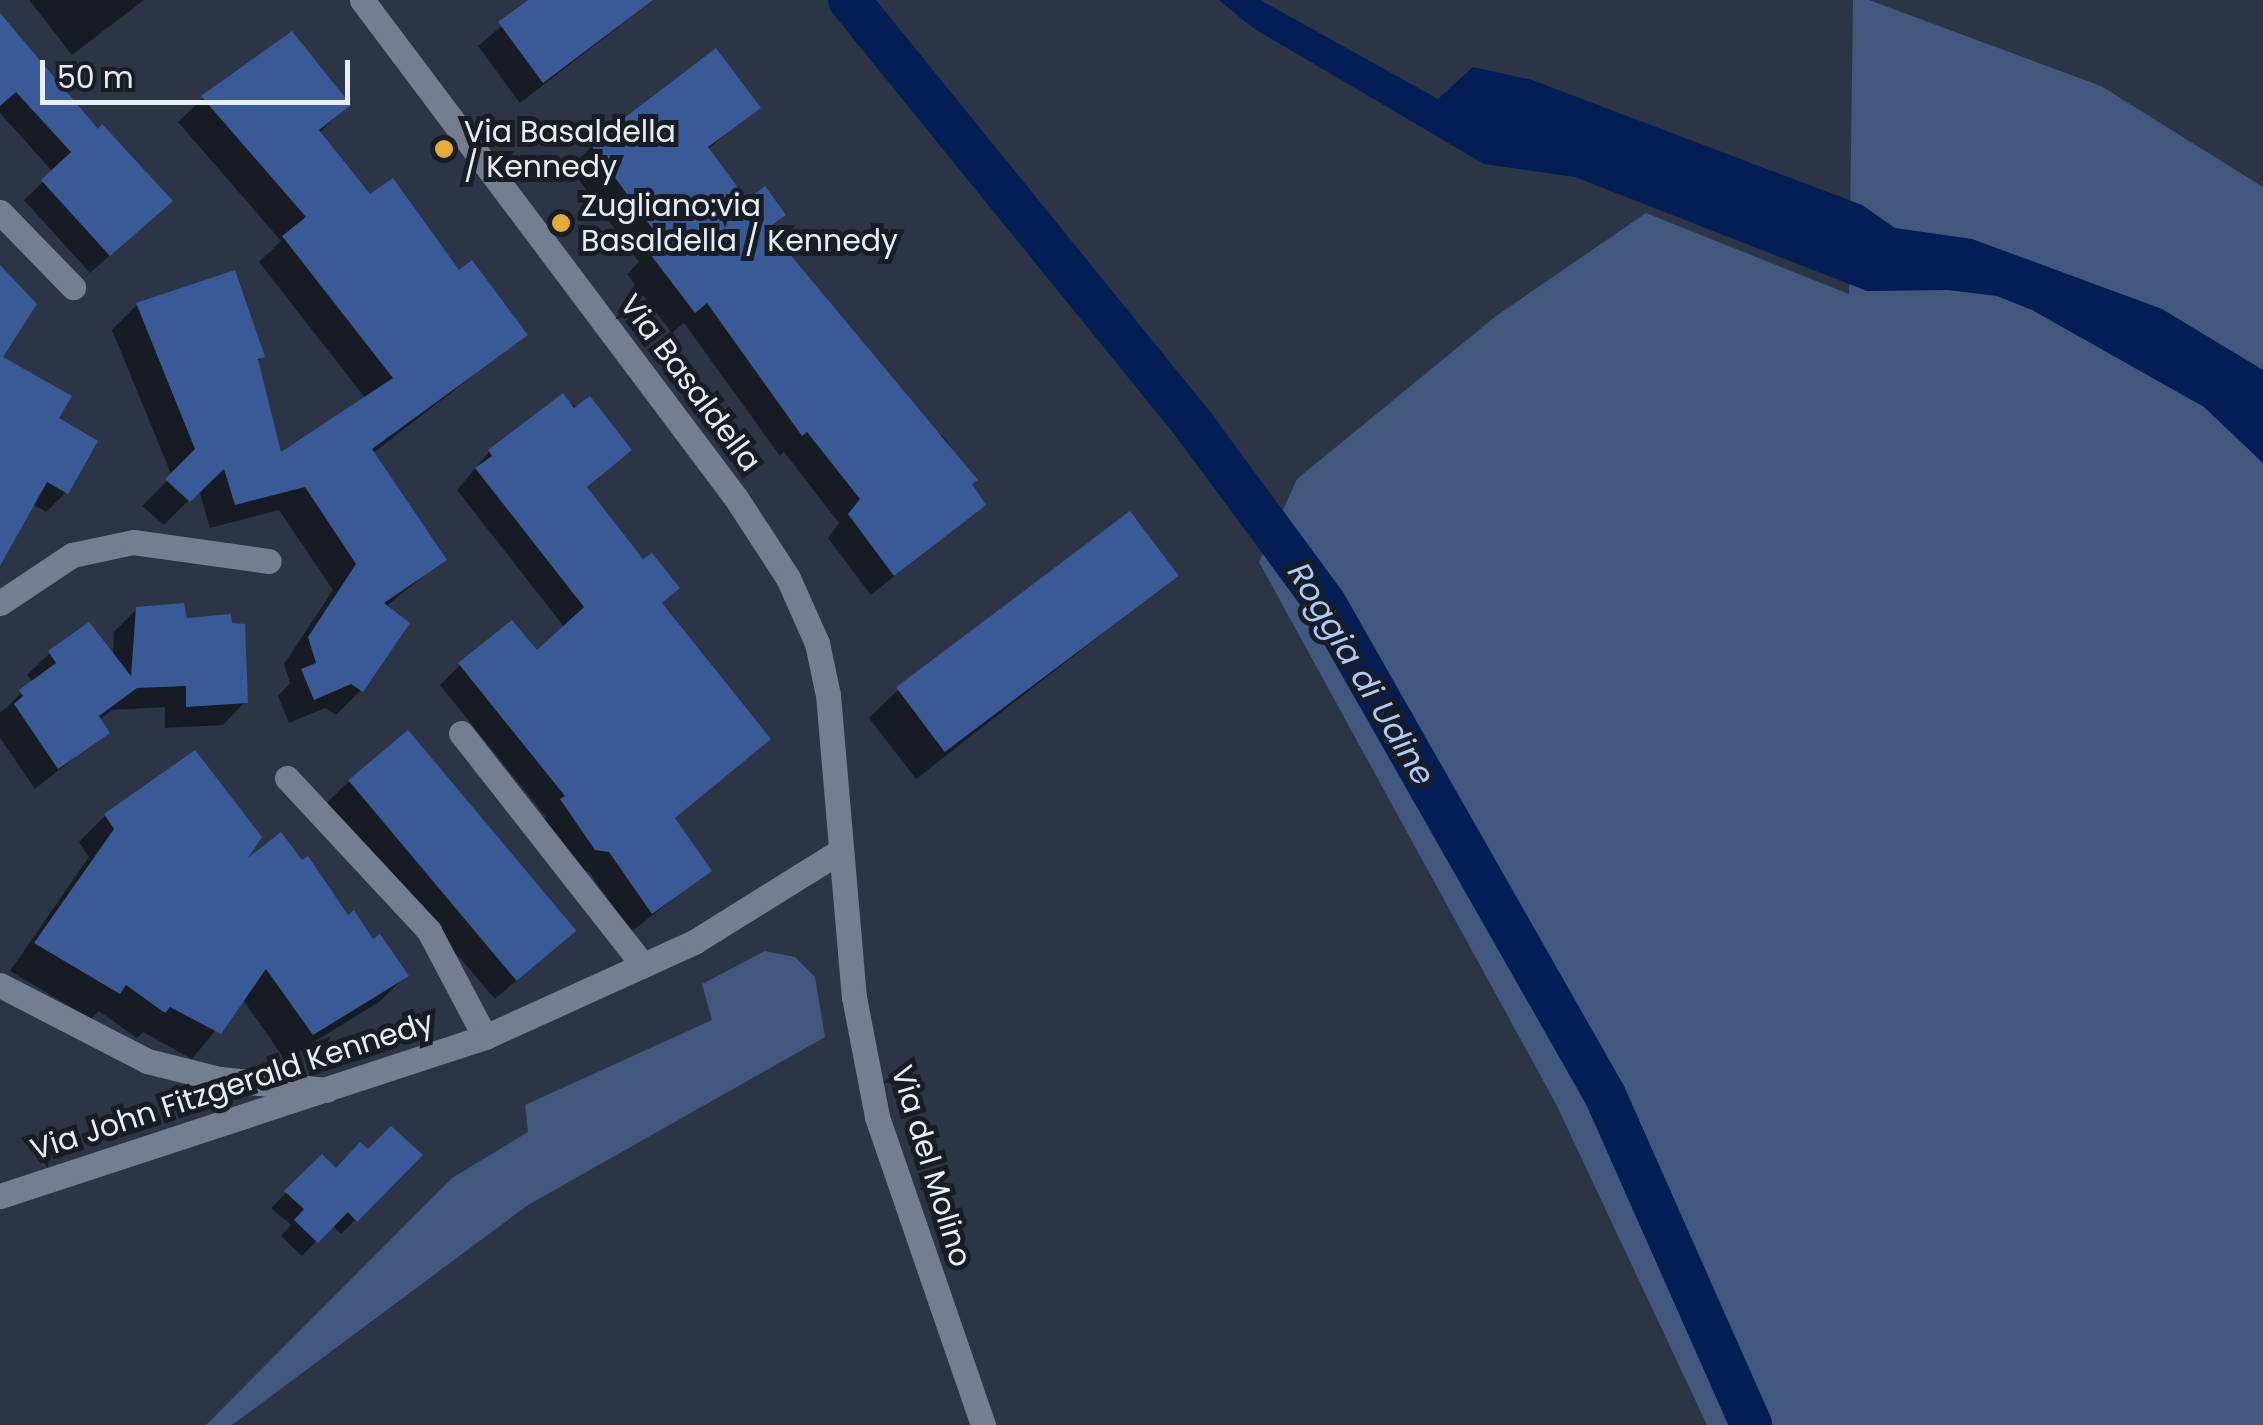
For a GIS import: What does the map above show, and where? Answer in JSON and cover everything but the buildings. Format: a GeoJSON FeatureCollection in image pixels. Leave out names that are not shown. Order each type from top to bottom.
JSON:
{"type":"FeatureCollection","features":[{"type":"Feature","properties":{"kind":"street","name":"Via Basaldella"},"geometry":{"type":"LineString","coordinates":[[362,0],[736,498],[788,578],[817,642],[828,695],[840,855]]}},
{"type":"Feature","properties":{"kind":"street"},"geometry":{"type":"LineString","coordinates":[[0,212],[73,287]]}},
{"type":"Feature","properties":{"kind":"street"},"geometry":{"type":"LineString","coordinates":[[0,603],[72,555],[133,542],[269,561]]}},
{"type":"Feature","properties":{"kind":"street"},"geometry":{"type":"LineString","coordinates":[[462,733],[643,965]]}},
{"type":"Feature","properties":{"kind":"street","name":"Via John Fitzgerald Kennedy"},"geometry":{"type":"LineString","coordinates":[[287,778],[429,931],[485,1037]]}},
{"type":"Feature","properties":{"kind":"street","name":"Via John Fitzgerald Kennedy"},"geometry":{"type":"LineString","coordinates":[[0,1196],[336,1091],[485,1037],[694,942],[840,855]]}},
{"type":"Feature","properties":{"kind":"street","name":"Via del Molino"},"geometry":{"type":"LineString","coordinates":[[840,855],[854,998],[877,1116],[983,1425]]}},
{"type":"Feature","properties":{"kind":"street"},"geometry":{"type":"LineString","coordinates":[[0,985],[147,1061],[220,1079],[336,1091]]}},
{"type":"Feature","properties":{"kind":"shaded area"},"geometry":{"type":"Polygon","coordinates":[[[1219,0],[1260,0],[1438,99],[1473,67],[1532,80],[1862,205],[1895,228],[1972,239],[2162,309],[2263,370],[2263,463],[2204,407],[2032,310],[1997,296],[1948,290],[1867,291],[1575,177],[1484,164],[1253,28],[1219,0]]]}},
{"type":"Feature","properties":{"kind":"shaded area"},"geometry":{"type":"Polygon","coordinates":[[[1853,0],[1869,0],[2101,86],[2263,187],[2263,1425],[1707,1425],[1556,1104],[1259,562],[1297,479],[1496,316],[1646,213],[1849,294],[1853,0]]]}},
{"type":"Feature","properties":{"kind":"shaded area"},"geometry":{"type":"Polygon","coordinates":[[[765,951],[795,957],[815,977],[825,1037],[528,1205],[232,1425],[206,1425],[452,1178],[528,1132],[525,1105],[712,1020],[702,984],[765,951]]]}},
{"type":"Feature","properties":{"kind":"waterway","name":"Roggia di Udine"},"geometry":{"type":"LineString","coordinates":[[849,0],[1193,424],[1325,603],[1605,1095],[1751,1425]]}},
{"type":"Feature","properties":{"kind":"place","name":"Via Basaldella / Kennedy"},"geometry":{"type":"Point","coordinates":[444,149]}},
{"type":"Feature","properties":{"kind":"place","name":"Zugliano:via Basaldella / Kennedy"},"geometry":{"type":"Point","coordinates":[561,223]}}]}
